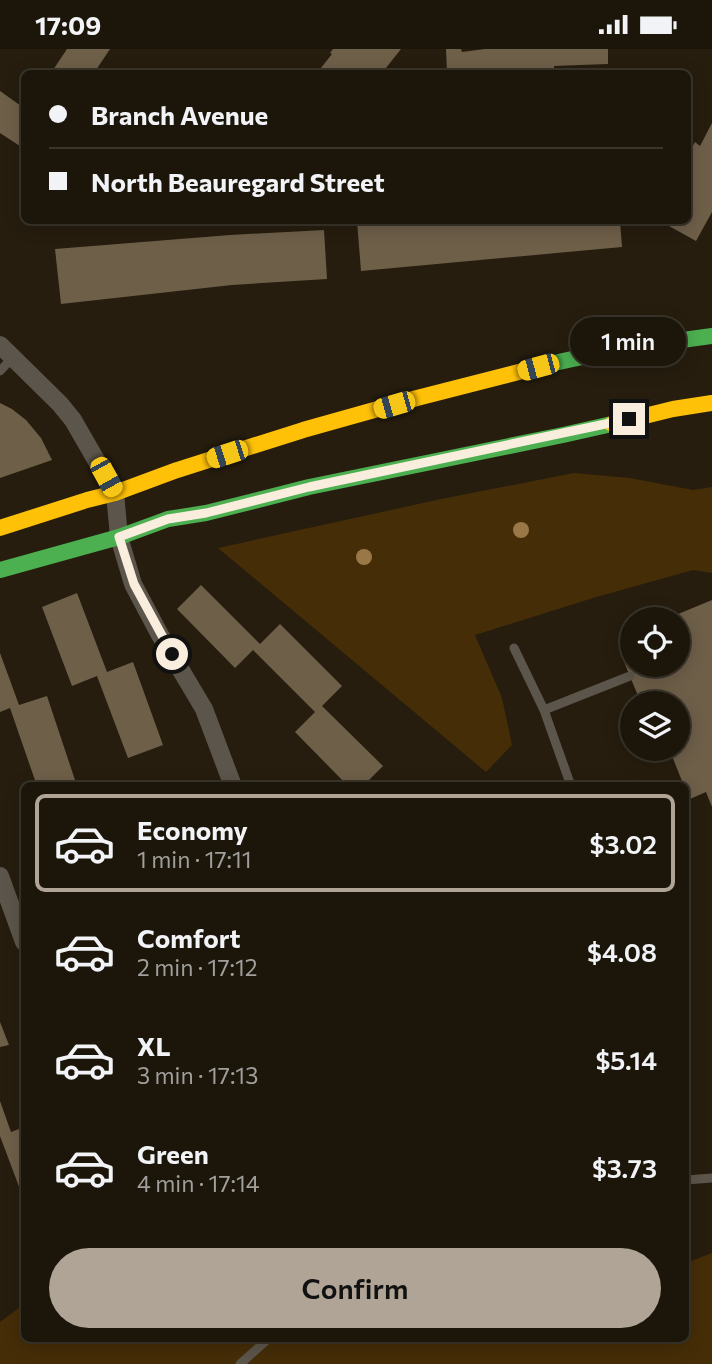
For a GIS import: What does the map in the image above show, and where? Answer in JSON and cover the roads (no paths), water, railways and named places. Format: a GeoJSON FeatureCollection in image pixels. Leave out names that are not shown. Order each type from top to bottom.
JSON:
{"type":"FeatureCollection","features":[{"type":"Feature","properties":{"kind":"main road"},"geometry":{"type":"LineString","coordinates":[[0,528],[303,430],[430,395],[562,361],[712,336]]}},
{"type":"Feature","properties":{"kind":"main road"},"geometry":{"type":"LineString","coordinates":[[0,570],[119,537],[168,519],[206,513],[309,487],[673,409],[712,403]]}},
{"type":"Feature","properties":{"kind":"street"},"geometry":{"type":"LineString","coordinates":[[0,345],[73,419],[115,493],[119,537],[134,584],[160,635],[204,709],[231,782]]}},
{"type":"Feature","properties":{"kind":"street"},"geometry":{"type":"LineString","coordinates":[[0,876],[21,934]]}},
{"type":"Feature","properties":{"kind":"lane"},"geometry":{"type":"LineString","coordinates":[[0,371],[13,358]]}},
{"type":"Feature","properties":{"kind":"lane"},"geometry":{"type":"LineString","coordinates":[[514,648],[544,710],[570,782]]}},
{"type":"Feature","properties":{"kind":"lane"},"geometry":{"type":"LineString","coordinates":[[544,710],[627,677]]}},
{"type":"Feature","properties":{"kind":"lane"},"geometry":{"type":"LineString","coordinates":[[689,1180],[712,1178]]}},
{"type":"Feature","properties":{"kind":"lane"},"geometry":{"type":"LineString","coordinates":[[240,1364],[265,1342]]}}]}
